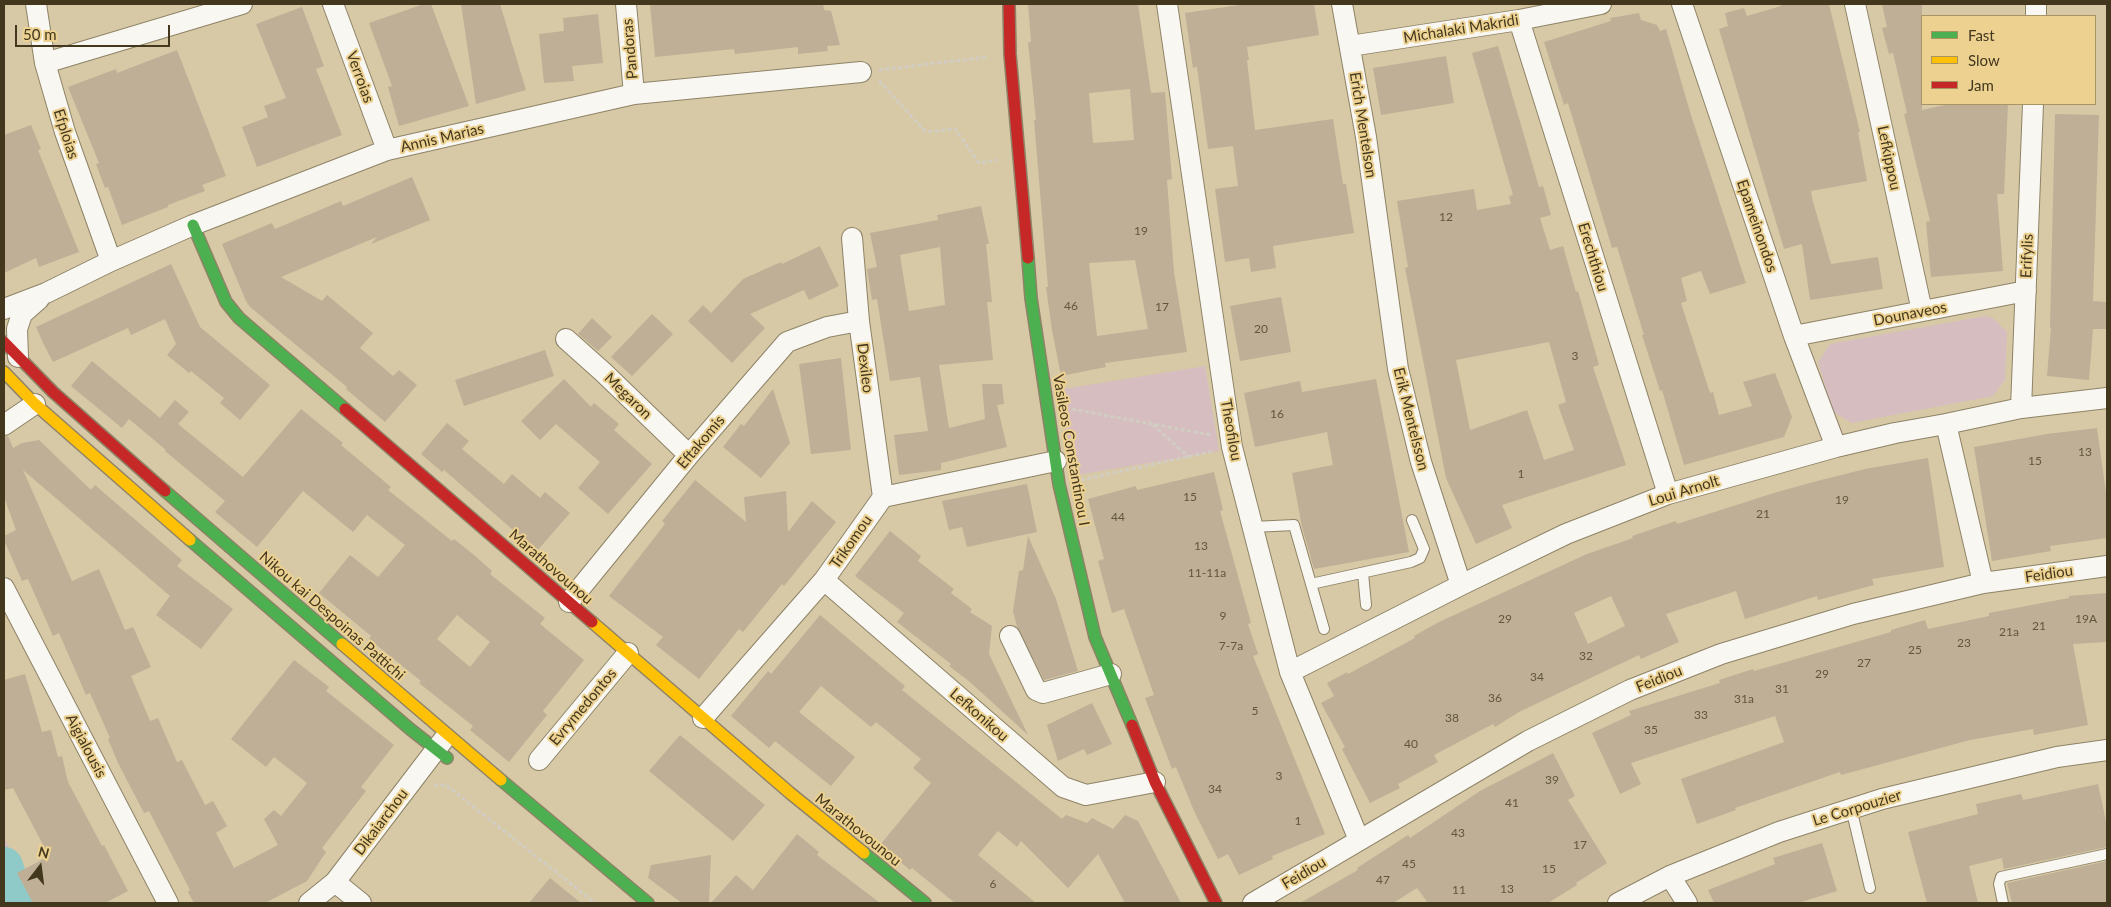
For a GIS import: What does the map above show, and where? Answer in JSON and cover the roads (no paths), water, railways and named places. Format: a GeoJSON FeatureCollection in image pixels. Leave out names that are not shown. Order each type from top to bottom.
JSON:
{"type":"FeatureCollection","features":[{"type":"Feature","properties":{"kind":"main road","name":"Vasileos Constantinou I"},"geometry":{"type":"LineString","coordinates":[[1009,4],[1010,54],[1031,298],[1059,484],[1095,637],[1155,782],[1216,903]]}},
{"type":"Feature","properties":{"kind":"main road","name":"Marathovounou"},"geometry":{"type":"LineString","coordinates":[[193,225],[226,302],[239,318],[790,793],[925,903]]}},
{"type":"Feature","properties":{"kind":"main road","name":"Nikou kai Despoinas Pattichi"},"geometry":{"type":"LineString","coordinates":[[4,342],[53,392],[165,491],[442,743],[455,765]]}},
{"type":"Feature","properties":{"kind":"main road","name":"Nikou kai Despoinas Pattichi"},"geometry":{"type":"LineString","coordinates":[[4,372],[35,404],[255,596],[648,903]]}},
{"type":"Feature","properties":{"kind":"street","name":"Efploias"},"geometry":{"type":"LineString","coordinates":[[36,4],[45,63],[64,132],[111,260]]}},
{"type":"Feature","properties":{"kind":"street"},"geometry":{"type":"LineString","coordinates":[[45,63],[242,4]]}},
{"type":"Feature","properties":{"kind":"street","name":"Verroias"},"geometry":{"type":"LineString","coordinates":[[333,4],[387,150]]}},
{"type":"Feature","properties":{"kind":"street","name":"Pandoras"},"geometry":{"type":"LineString","coordinates":[[626,4],[634,94]]}},
{"type":"Feature","properties":{"kind":"street","name":"Theofilou"},"geometry":{"type":"LineString","coordinates":[[1167,4],[1226,442],[1253,527],[1290,672],[1359,840]]}},
{"type":"Feature","properties":{"kind":"street","name":"Erich Mentelson"},"geometry":{"type":"LineString","coordinates":[[1342,4],[1366,137],[1381,248]]}},
{"type":"Feature","properties":{"kind":"street","name":"Michalaki Makridi"},"geometry":{"type":"LineString","coordinates":[[1350,46],[1519,20],[1601,4]]}},
{"type":"Feature","properties":{"kind":"street","name":"Epameinondos"},"geometry":{"type":"LineString","coordinates":[[1682,4],[1794,336],[1836,447]]}},
{"type":"Feature","properties":{"kind":"street","name":"Lefkippou"},"geometry":{"type":"LineString","coordinates":[[1855,4],[1922,311]]}},
{"type":"Feature","properties":{"kind":"street","name":"Erechthiou"},"geometry":{"type":"LineString","coordinates":[[1519,20],[1668,494]]}},
{"type":"Feature","properties":{"kind":"street","name":"Annis Marias"},"geometry":{"type":"LineString","coordinates":[[4,309],[46,293],[111,260],[193,225],[387,150],[634,94],[861,72]]}},
{"type":"Feature","properties":{"kind":"street","name":"Erifylis"},"geometry":{"type":"LineString","coordinates":[[2021,408],[2033,105]]}},
{"type":"Feature","properties":{"kind":"street","name":"Dexileo"},"geometry":{"type":"LineString","coordinates":[[852,238],[859,321],[883,497]]}},
{"type":"Feature","properties":{"kind":"street","name":"Erik Mentelsson"},"geometry":{"type":"LineString","coordinates":[[1381,248],[1398,369],[1421,462],[1461,585]]}},
{"type":"Feature","properties":{"kind":"street","name":"Dounaveos"},"geometry":{"type":"LineString","coordinates":[[1794,336],[2026,291]]}},
{"type":"Feature","properties":{"kind":"street","name":"Annis Marias"},"geometry":{"type":"LineString","coordinates":[[18,357],[17,328],[22,314],[46,293]]}},
{"type":"Feature","properties":{"kind":"street","name":"Eftakomis"},"geometry":{"type":"LineString","coordinates":[[569,602],[689,454],[787,342],[827,327],[859,321]]}},
{"type":"Feature","properties":{"kind":"street","name":"Megaron"},"geometry":{"type":"LineString","coordinates":[[566,339],[689,454]]}},
{"type":"Feature","properties":{"kind":"street","name":"Loui Arnolt"},"geometry":{"type":"LineString","coordinates":[[1290,672],[1566,534],[1668,494],[1836,447],[1895,433],[2021,408],[2107,398]]}},
{"type":"Feature","properties":{"kind":"street"},"geometry":{"type":"LineString","coordinates":[[4,424],[35,404]]}},
{"type":"Feature","properties":{"kind":"street"},"geometry":{"type":"LineString","coordinates":[[1946,424],[1983,583]]}},
{"type":"Feature","properties":{"kind":"street"},"geometry":{"type":"LineString","coordinates":[[883,497],[1056,461]]}},
{"type":"Feature","properties":{"kind":"street","name":"Trikomou"},"geometry":{"type":"LineString","coordinates":[[703,718],[824,580],[883,497]]}},
{"type":"Feature","properties":{"kind":"street","name":"Feidiou"},"geometry":{"type":"LineString","coordinates":[[1253,903],[1528,741],[1630,690],[1739,648],[1853,614],[1983,583],[2107,566]]}},
{"type":"Feature","properties":{"kind":"street","name":"Lefkonikou"},"geometry":{"type":"LineString","coordinates":[[824,580],[1063,787],[1086,795],[1155,782]]}},
{"type":"Feature","properties":{"kind":"street","name":"Aigialousis"},"geometry":{"type":"LineString","coordinates":[[4,588],[168,903]]}},
{"type":"Feature","properties":{"kind":"street"},"geometry":{"type":"LineString","coordinates":[[1010,636],[1036,690],[1043,693],[1111,674]]}},
{"type":"Feature","properties":{"kind":"street","name":"Evrymedontos"},"geometry":{"type":"LineString","coordinates":[[539,760],[628,653]]}},
{"type":"Feature","properties":{"kind":"street","name":"Dikaiarchou"},"geometry":{"type":"LineString","coordinates":[[309,903],[335,882],[442,743]]}},
{"type":"Feature","properties":{"kind":"street","name":"Le Corpouzier"},"geometry":{"type":"LineString","coordinates":[[1618,903],[1670,876],[1779,832],[1852,808],[1882,799],[2058,757],[2107,750]]}},
{"type":"Feature","properties":{"kind":"street"},"geometry":{"type":"LineString","coordinates":[[1670,876],[1687,903]]}},
{"type":"Feature","properties":{"kind":"street"},"geometry":{"type":"LineString","coordinates":[[335,882],[361,903]]}},
{"type":"Feature","properties":{"kind":"lane"},"geometry":{"type":"LineString","coordinates":[[1311,584],[1411,562],[1420,558],[1424,549],[1412,520]]}},
{"type":"Feature","properties":{"kind":"lane"},"geometry":{"type":"LineString","coordinates":[[1253,527],[1294,525],[1324,629]]}},
{"type":"Feature","properties":{"kind":"lane"},"geometry":{"type":"LineString","coordinates":[[1363,573],[1366,605]]}},
{"type":"Feature","properties":{"kind":"lane"},"geometry":{"type":"LineString","coordinates":[[1852,808],[1870,888]]}},
{"type":"Feature","properties":{"kind":"lane"},"geometry":{"type":"LineString","coordinates":[[2003,903],[1999,884],[2001,877],[2107,854]]}},
{"type":"Feature","properties":{"kind":"waterway"},"geometry":{"type":"LineString","coordinates":[[4,866],[17,903]]}}]}
